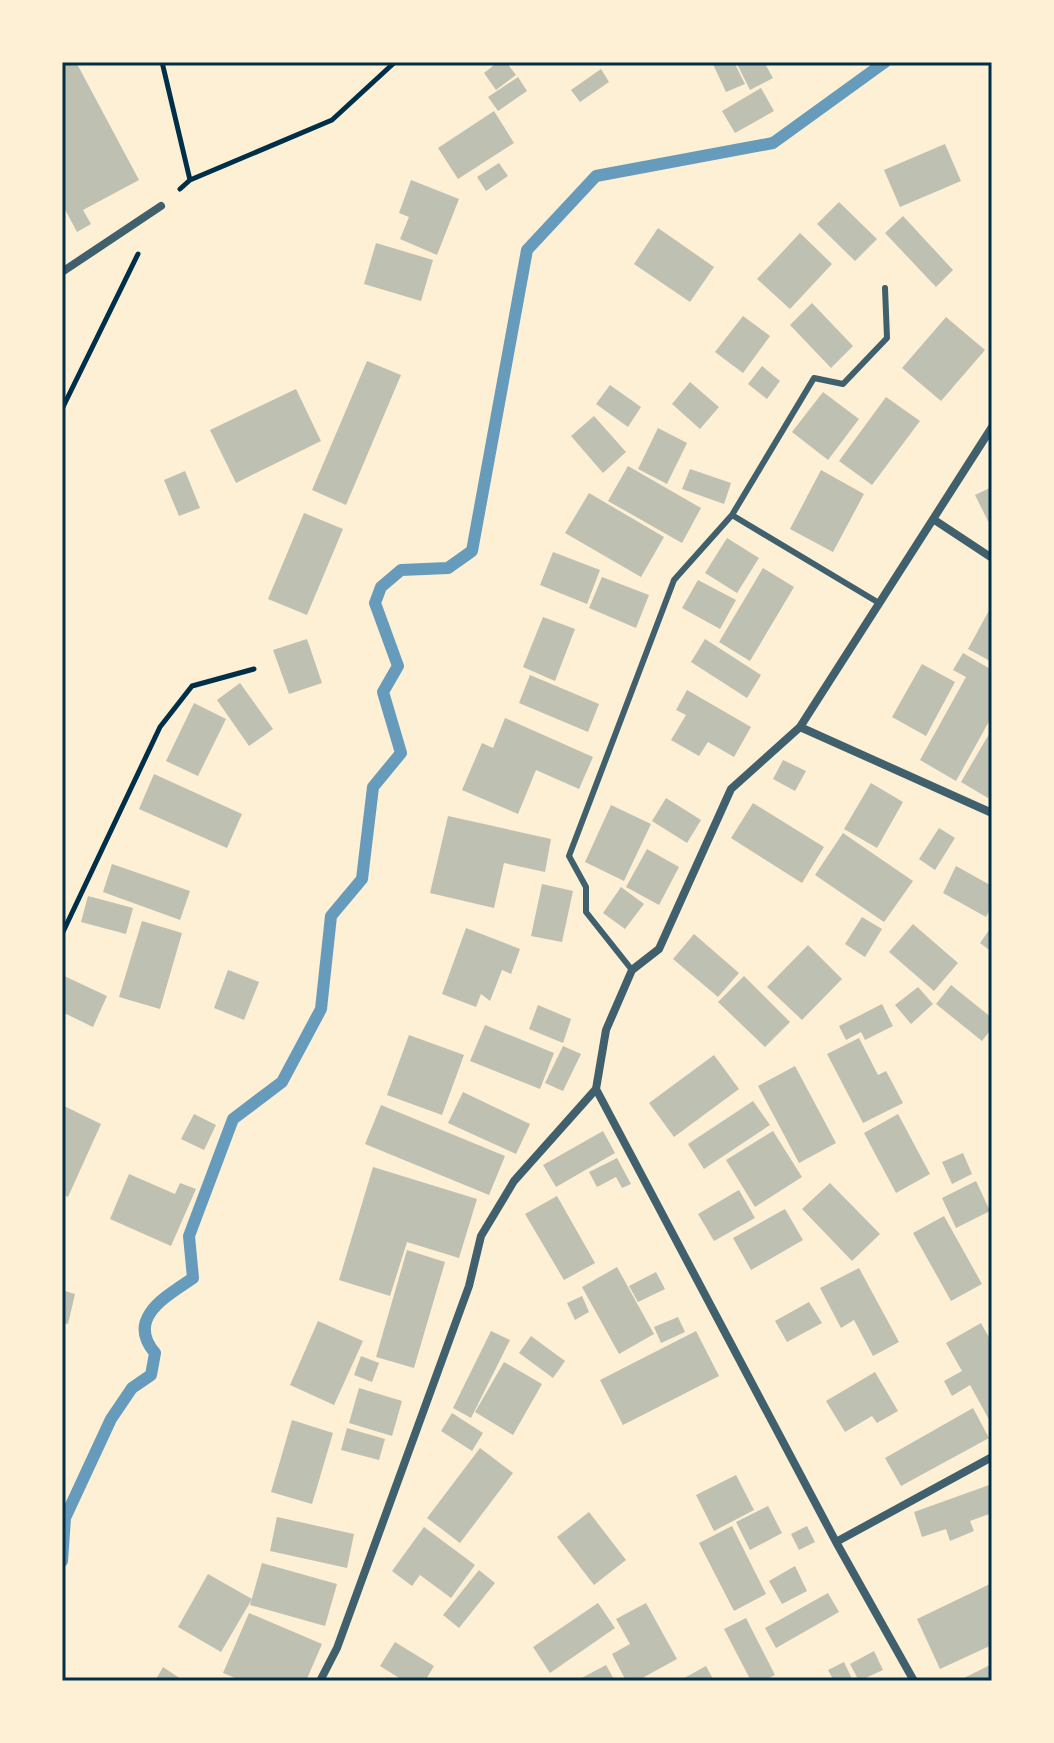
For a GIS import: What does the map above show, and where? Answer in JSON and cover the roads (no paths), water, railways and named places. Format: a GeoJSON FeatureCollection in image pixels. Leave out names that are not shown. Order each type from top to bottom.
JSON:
{"type":"FeatureCollection","features":[{"type":"Feature","properties":{"kind":"street"},"geometry":{"type":"LineString","coordinates":[[62,272],[161,206]]}},
{"type":"Feature","properties":{"kind":"street"},"geometry":{"type":"LineString","coordinates":[[320,1681],[337,1648],[469,1286],[481,1236],[514,1181],[596,1089],[606,1030],[632,970],[659,949],[731,789],[800,727],[992,427]]}},
{"type":"Feature","properties":{"kind":"street"},"geometry":{"type":"LineString","coordinates":[[933,519],[992,558]]}},
{"type":"Feature","properties":{"kind":"street"},"geometry":{"type":"LineString","coordinates":[[800,727],[992,813]]}},
{"type":"Feature","properties":{"kind":"street"},"geometry":{"type":"LineString","coordinates":[[596,1089],[836,1542],[914,1681]]}},
{"type":"Feature","properties":{"kind":"street"},"geometry":{"type":"LineString","coordinates":[[836,1542],[992,1457]]}},
{"type":"Feature","properties":{"kind":"lane"},"geometry":{"type":"LineString","coordinates":[[632,970],[586,912],[586,887],[569,856],[674,580],[732,515],[814,378],[843,384],[887,338],[885,288]]}},
{"type":"Feature","properties":{"kind":"lane"},"geometry":{"type":"LineString","coordinates":[[732,515],[879,603]]}},
{"type":"Feature","properties":{"kind":"waterway"},"geometry":{"type":"LineString","coordinates":[[62,1561],[65,1518],[111,1419],[132,1388],[151,1375],[155,1353],[147,1340],[147,1319],[162,1300],[193,1278],[189,1236],[233,1119],[282,1082],[321,1009],[331,916],[362,879],[373,787],[401,753],[383,692],[398,666],[375,603],[381,587],[401,570],[448,568],[472,551],[527,250],[596,176],[773,143],[885,62]]}}]}
